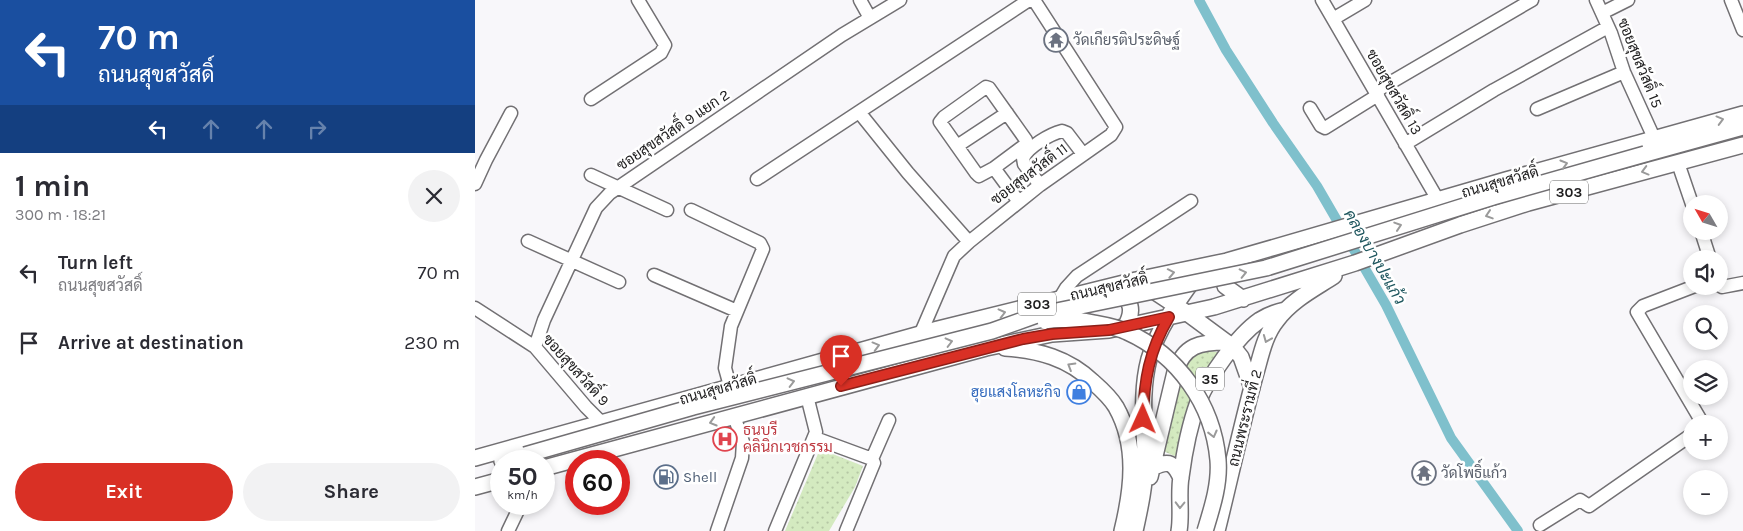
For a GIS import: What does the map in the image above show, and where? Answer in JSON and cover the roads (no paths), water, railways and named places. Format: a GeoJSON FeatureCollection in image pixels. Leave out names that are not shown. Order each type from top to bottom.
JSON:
{"type":"FeatureCollection","features":[{"type":"Feature","properties":{"kind":"main road","name":"ถนนสุขสวัสดิ์"},"geometry":{"type":"LineString","coordinates":[[475,458],[938,329],[1136,280],[1227,262],[1743,114]]}},
{"type":"Feature","properties":{"kind":"main road"},"geometry":{"type":"LineString","coordinates":[[992,331],[1037,315],[1266,268],[1493,197],[1743,126]]}},
{"type":"Feature","properties":{"kind":"main road","name":"ถนนสุขสวัสดิ์"},"geometry":{"type":"LineString","coordinates":[[555,465],[986,348],[1052,334],[1125,327],[1177,311],[1243,299],[1355,264],[1460,225],[1528,203],[1743,145]]}},
{"type":"Feature","properties":{"kind":"main road"},"geometry":{"type":"LineString","coordinates":[[1227,262],[1223,273],[1223,282],[1228,289],[1243,299]]}},
{"type":"Feature","properties":{"kind":"main road","name":"ถนนพระรามที่ 2"},"geometry":{"type":"LineString","coordinates":[[1217,531],[1266,338],[1285,310],[1299,298],[1355,264]]}},
{"type":"Feature","properties":{"kind":"main road"},"geometry":{"type":"LineString","coordinates":[[1143,497],[1145,463],[1143,395],[1155,343],[1177,311],[1197,274],[1207,266]]}},
{"type":"Feature","properties":{"kind":"main road"},"geometry":{"type":"LineString","coordinates":[[1136,280],[1177,311],[1229,344],[1241,357],[1252,388]]}},
{"type":"Feature","properties":{"kind":"main road"},"geometry":{"type":"LineString","coordinates":[[1114,286],[1129,300],[1132,309],[1125,327]]}},
{"type":"Feature","properties":{"kind":"main road","name":"ถนนพระรามที่ 2"},"geometry":{"type":"LineString","coordinates":[[1179,531],[1181,478],[1197,404],[1229,344],[1259,320],[1272,313],[1285,310]]}},
{"type":"Feature","properties":{"kind":"main road"},"geometry":{"type":"LineString","coordinates":[[542,450],[693,407],[992,331],[1051,320],[1083,321],[1126,332],[1165,355],[1193,387],[1202,403],[1212,429],[1218,462],[1214,502],[1205,531]]}},
{"type":"Feature","properties":{"kind":"main road"},"geometry":{"type":"LineString","coordinates":[[1135,531],[1143,497],[1154,467],[1175,372],[1181,358],[1186,352],[1201,343],[1229,344]]}},
{"type":"Feature","properties":{"kind":"main road"},"geometry":{"type":"LineString","coordinates":[[986,348],[1040,352],[1069,363],[1105,393],[1115,406],[1127,436],[1143,497]]}},
{"type":"Feature","properties":{"kind":"main road"},"geometry":{"type":"LineString","coordinates":[[1122,531],[1131,485],[1131,457]]}},
{"type":"Feature","properties":{"kind":"main road"},"geometry":{"type":"LineString","coordinates":[[1154,467],[1163,463],[1173,465],[1181,478]]}},
{"type":"Feature","properties":{"kind":"main road"},"geometry":{"type":"LineString","coordinates":[[475,469],[490,464]]}},
{"type":"Feature","properties":{"kind":"main road"},"geometry":{"type":"LineString","coordinates":[[475,487],[490,483]]}},
{"type":"Feature","properties":{"kind":"street"},"geometry":{"type":"LineString","coordinates":[[591,99],[661,53],[665,46],[638,0]]}},
{"type":"Feature","properties":{"kind":"street"},"geometry":{"type":"LineString","coordinates":[[860,0],[870,18]]}},
{"type":"Feature","properties":{"kind":"street","name":"ซอยสุขสวัสดิ์ 9 แยก 2"},"geometry":{"type":"LineString","coordinates":[[535,347],[544,320],[596,208],[610,193],[842,35],[900,0]]}},
{"type":"Feature","properties":{"kind":"street"},"geometry":{"type":"LineString","coordinates":[[757,180],[1029,0]]}},
{"type":"Feature","properties":{"kind":"street","name":"ซอยสุขสวัสดิ์ 11"},"geometry":{"type":"LineString","coordinates":[[920,335],[954,256],[1040,185],[1111,135],[1115,130],[1115,125],[1034,0]]}},
{"type":"Feature","properties":{"kind":"street","name":"ซอยสุขสวัสดิ์ 13"},"geometry":{"type":"LineString","coordinates":[[1322,0],[1438,200]]}},
{"type":"Feature","properties":{"kind":"street"},"geometry":{"type":"LineString","coordinates":[[1333,19],[1365,0]]}},
{"type":"Feature","properties":{"kind":"street"},"geometry":{"type":"LineString","coordinates":[[1310,108],[1321,126],[1325,128],[1377,93],[1532,0]]}},
{"type":"Feature","properties":{"kind":"street","name":"ซอยสุขสวัสดิ์ 15"},"geometry":{"type":"LineString","coordinates":[[1596,0],[1608,27],[1623,72],[1654,138]]}},
{"type":"Feature","properties":{"kind":"street"},"geometry":{"type":"LineString","coordinates":[[1602,13],[1628,0]]}},
{"type":"Feature","properties":{"kind":"street"},"geometry":{"type":"LineString","coordinates":[[1731,0],[1743,30]]}},
{"type":"Feature","properties":{"kind":"street"},"geometry":{"type":"LineString","coordinates":[[1405,144],[1494,90],[1608,27]]}},
{"type":"Feature","properties":{"kind":"street"},"geometry":{"type":"LineString","coordinates":[[1537,109],[1623,72]]}},
{"type":"Feature","properties":{"kind":"street"},"geometry":{"type":"LineString","coordinates":[[986,87],[989,88],[1026,140],[1025,145],[994,168],[979,176],[957,146],[940,122],[944,117],[986,87]]}},
{"type":"Feature","properties":{"kind":"street"},"geometry":{"type":"LineString","coordinates":[[859,112],[908,173],[969,242]]}},
{"type":"Feature","properties":{"kind":"street"},"geometry":{"type":"LineString","coordinates":[[475,184],[480,157],[511,113]]}},
{"type":"Feature","properties":{"kind":"street"},"geometry":{"type":"LineString","coordinates":[[957,146],[1007,113]]}},
{"type":"Feature","properties":{"kind":"street"},"geometry":{"type":"LineString","coordinates":[[1040,185],[1025,164],[1023,158],[1028,151],[1052,135],[1062,131],[1067,133],[1083,154]]}},
{"type":"Feature","properties":{"kind":"street"},"geometry":{"type":"LineString","coordinates":[[1678,162],[1689,195]]}},
{"type":"Feature","properties":{"kind":"street"},"geometry":{"type":"LineString","coordinates":[[994,168],[1019,202]]}},
{"type":"Feature","properties":{"kind":"street"},"geometry":{"type":"LineString","coordinates":[[591,175],[667,210]]}},
{"type":"Feature","properties":{"kind":"street"},"geometry":{"type":"LineString","coordinates":[[1060,298],[1077,276],[1191,201]]}},
{"type":"Feature","properties":{"kind":"street"},"geometry":{"type":"LineString","coordinates":[[691,210],[760,243],[763,249],[731,326],[725,368],[730,386]]}},
{"type":"Feature","properties":{"kind":"street"},"geometry":{"type":"LineString","coordinates":[[527,241],[619,282]]}},
{"type":"Feature","properties":{"kind":"street"},"geometry":{"type":"LineString","coordinates":[[654,275],[737,311]]}},
{"type":"Feature","properties":{"kind":"street"},"geometry":{"type":"LineString","coordinates":[[1728,286],[1743,283]]}},
{"type":"Feature","properties":{"kind":"street"},"geometry":{"type":"LineString","coordinates":[[1683,291],[1643,306],[1637,312],[1698,415]]}},
{"type":"Feature","properties":{"kind":"street","name":"ซอยสุขสวัสดิ์ 9"},"geometry":{"type":"LineString","coordinates":[[475,308],[535,347],[601,422]]}},
{"type":"Feature","properties":{"kind":"street"},"geometry":{"type":"LineString","coordinates":[[775,531],[815,438],[816,432],[807,396]]}},
{"type":"Feature","properties":{"kind":"street"},"geometry":{"type":"LineString","coordinates":[[717,531],[742,458],[743,442],[734,416]]}},
{"type":"Feature","properties":{"kind":"street"},"geometry":{"type":"LineString","coordinates":[[846,531],[874,463],[872,459],[889,420]]}},
{"type":"Feature","properties":{"kind":"street"},"geometry":{"type":"LineString","coordinates":[[815,438],[872,459]]}},
{"type":"Feature","properties":{"kind":"street"},"geometry":{"type":"LineString","coordinates":[[1540,525],[1580,500],[1589,506],[1683,441]]}},
{"type":"Feature","properties":{"kind":"street"},"geometry":{"type":"LineString","coordinates":[[508,531],[516,515]]}},
{"type":"Feature","properties":{"kind":"waterway","name":"คลองบางปะแก้ว"},"geometry":{"type":"LineString","coordinates":[[1199,0],[1226,50],[1273,123],[1317,186],[1386,305],[1451,438],[1518,531]]}},
{"type":"Feature","properties":{"kind":"place","name":"วัดเกียรติประดิษฐ์"},"geometry":{"type":"Point","coordinates":[1056,40]}},
{"type":"Feature","properties":{"kind":"place","name":"ฮุยแสงโลหะกิจ"},"geometry":{"type":"Point","coordinates":[1079,392]}},
{"type":"Feature","properties":{"kind":"place","name":"ธนบุรี คลินิกเวชกรรม"},"geometry":{"type":"Point","coordinates":[725,439]}},
{"type":"Feature","properties":{"kind":"place","name":"วัดโพธิ์แก้ว"},"geometry":{"type":"Point","coordinates":[1424,473]}},
{"type":"Feature","properties":{"kind":"place","name":"Shell"},"geometry":{"type":"Point","coordinates":[666,477]}}]}
